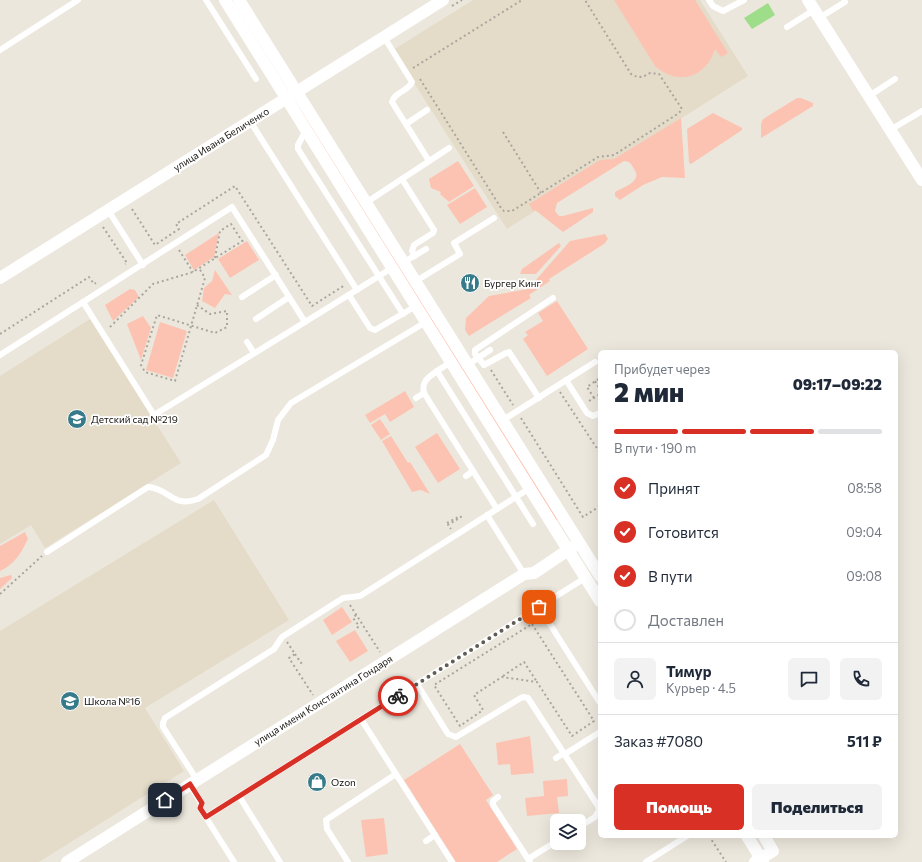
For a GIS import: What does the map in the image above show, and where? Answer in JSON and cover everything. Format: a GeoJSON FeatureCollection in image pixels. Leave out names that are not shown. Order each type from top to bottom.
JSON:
{"type":"FeatureCollection","features":[{"type":"Feature","properties":{"kind":"street"},"geometry":{"type":"LineString","coordinates":[[225,0],[598,598]]}},
{"type":"Feature","properties":{"kind":"street"},"geometry":{"type":"LineString","coordinates":[[239,0],[416,281],[473,361],[503,420],[598,573]]}},
{"type":"Feature","properties":{"kind":"street","name":"улица Ивана Беличенко"},"geometry":{"type":"LineString","coordinates":[[0,278],[443,0]]}},
{"type":"Feature","properties":{"kind":"street"},"geometry":{"type":"LineString","coordinates":[[814,7],[922,180]]}},
{"type":"Feature","properties":{"kind":"street","name":"улица имени Константина Гондаря"},"geometry":{"type":"LineString","coordinates":[[67,862],[524,574],[534,573],[579,543]]}},
{"type":"Feature","properties":{"kind":"street"},"geometry":{"type":"LineString","coordinates":[[747,838],[760,861],[773,851],[765,838]]}},
{"type":"Feature","properties":{"kind":"lane"},"geometry":{"type":"LineString","coordinates":[[0,50],[78,0]]}},
{"type":"Feature","properties":{"kind":"lane"},"geometry":{"type":"LineString","coordinates":[[206,0],[256,79]]}},
{"type":"Feature","properties":{"kind":"lane"},"geometry":{"type":"LineString","coordinates":[[709,0],[713,6],[724,11],[744,0]]}},
{"type":"Feature","properties":{"kind":"lane"},"geometry":{"type":"LineString","coordinates":[[787,27],[814,7],[844,2]]}},
{"type":"Feature","properties":{"kind":"lane"},"geometry":{"type":"LineString","coordinates":[[384,37],[412,82],[410,86],[392,100],[429,161]]}},
{"type":"Feature","properties":{"kind":"lane"},"geometry":{"type":"LineString","coordinates":[[869,96],[895,79]]}},
{"type":"Feature","properties":{"kind":"lane"},"geometry":{"type":"LineString","coordinates":[[406,124],[427,110]]}},
{"type":"Feature","properties":{"kind":"lane"},"geometry":{"type":"LineString","coordinates":[[890,130],[922,111]]}},
{"type":"Feature","properties":{"kind":"lane"},"geometry":{"type":"LineString","coordinates":[[250,121],[357,290]]}},
{"type":"Feature","properties":{"kind":"lane"},"geometry":{"type":"LineString","coordinates":[[306,130],[298,145],[298,149],[403,314]]}},
{"type":"Feature","properties":{"kind":"lane"},"geometry":{"type":"LineString","coordinates":[[367,202],[449,148]]}},
{"type":"Feature","properties":{"kind":"lane"},"geometry":{"type":"LineString","coordinates":[[402,179],[434,230],[433,233],[414,246],[412,251],[415,256]]}},
{"type":"Feature","properties":{"kind":"lane"},"geometry":{"type":"LineString","coordinates":[[0,354],[232,207],[305,322]]}},
{"type":"Feature","properties":{"kind":"lane"},"geometry":{"type":"LineString","coordinates":[[108,210],[143,264]]}},
{"type":"Feature","properties":{"kind":"lane"},"geometry":{"type":"LineString","coordinates":[[416,281],[460,254],[454,243],[494,218]]}},
{"type":"Feature","properties":{"kind":"lane"},"geometry":{"type":"LineString","coordinates":[[404,262],[426,248]]}},
{"type":"Feature","properties":{"kind":"lane"},"geometry":{"type":"LineString","coordinates":[[83,302],[154,415],[392,268]]}},
{"type":"Feature","properties":{"kind":"lane"},"geometry":{"type":"LineString","coordinates":[[242,297],[276,275]]}},
{"type":"Feature","properties":{"kind":"lane"},"geometry":{"type":"LineString","coordinates":[[349,295],[372,330],[377,330],[416,306]]}},
{"type":"Feature","properties":{"kind":"lane"},"geometry":{"type":"LineString","coordinates":[[256,319],[289,297]]}},
{"type":"Feature","properties":{"kind":"lane"},"geometry":{"type":"LineString","coordinates":[[473,361],[478,347],[553,298]]}},
{"type":"Feature","properties":{"kind":"lane"},"geometry":{"type":"LineString","coordinates":[[47,552],[148,487],[157,488],[178,502],[188,502],[198,499],[266,455],[273,440],[278,420],[291,403],[426,322]]}},
{"type":"Feature","properties":{"kind":"lane"},"geometry":{"type":"LineString","coordinates":[[247,342],[254,353]]}},
{"type":"Feature","properties":{"kind":"lane"},"geometry":{"type":"LineString","coordinates":[[473,361],[490,350]]}},
{"type":"Feature","properties":{"kind":"lane"},"geometry":{"type":"LineString","coordinates":[[473,361],[481,364],[487,364],[506,352],[509,352],[539,398]]}},
{"type":"Feature","properties":{"kind":"lane"},"geometry":{"type":"LineString","coordinates":[[451,362],[427,378],[424,382],[424,393],[497,509]]}},
{"type":"Feature","properties":{"kind":"lane"},"geometry":{"type":"LineString","coordinates":[[503,420],[596,362]]}},
{"type":"Feature","properties":{"kind":"lane"},"geometry":{"type":"LineString","coordinates":[[437,371],[534,524]]}},
{"type":"Feature","properties":{"kind":"lane"},"geometry":{"type":"LineString","coordinates":[[566,380],[587,413],[593,416],[598,414]]}},
{"type":"Feature","properties":{"kind":"lane"},"geometry":{"type":"LineString","coordinates":[[416,398],[424,393]]}},
{"type":"Feature","properties":{"kind":"lane"},"geometry":{"type":"LineString","coordinates":[[466,476],[473,471]]}},
{"type":"Feature","properties":{"kind":"lane"},"geometry":{"type":"LineString","coordinates":[[234,862],[200,808],[202,803],[193,782],[163,727],[163,720],[274,649],[283,636],[314,620],[345,597],[360,596],[530,488]]}},
{"type":"Feature","properties":{"kind":"lane"},"geometry":{"type":"LineString","coordinates":[[487,515],[524,574]]}},
{"type":"Feature","properties":{"kind":"lane"},"geometry":{"type":"LineString","coordinates":[[206,817],[585,578]]}},
{"type":"Feature","properties":{"kind":"lane"},"geometry":{"type":"LineString","coordinates":[[539,607],[598,700]]}},
{"type":"Feature","properties":{"kind":"lane"},"geometry":{"type":"LineString","coordinates":[[417,684],[448,734],[456,737],[519,699],[523,697],[528,698],[598,808]]}},
{"type":"Feature","properties":{"kind":"lane"},"geometry":{"type":"LineString","coordinates":[[361,719],[452,862]]}},
{"type":"Feature","properties":{"kind":"lane"},"geometry":{"type":"LineString","coordinates":[[556,758],[598,733]]}},
{"type":"Feature","properties":{"kind":"lane"},"geometry":{"type":"LineString","coordinates":[[348,862],[327,829],[326,820],[396,774]]}},
{"type":"Feature","properties":{"kind":"lane"},"geometry":{"type":"LineString","coordinates":[[238,796],[280,862]]}},
{"type":"Feature","properties":{"kind":"lane"},"geometry":{"type":"LineString","coordinates":[[498,797],[493,801],[493,805],[529,861],[550,846]]}},
{"type":"Feature","properties":{"kind":"lane"},"geometry":{"type":"LineString","coordinates":[[586,823],[595,817],[598,812]]}},
{"type":"Feature","properties":{"kind":"lane"},"geometry":{"type":"LineString","coordinates":[[426,841],[435,835]]}},
{"type":"Feature","properties":{"kind":"lane"},"geometry":{"type":"LineString","coordinates":[[646,862],[683,838]]}},
{"type":"Feature","properties":{"kind":"path"},"geometry":{"type":"LineString","coordinates":[[410,63],[413,68],[522,0]]}},
{"type":"Feature","properties":{"kind":"path"},"geometry":{"type":"LineString","coordinates":[[417,75],[501,208],[504,211],[512,211],[598,157],[614,155],[679,113],[682,109],[659,74],[650,72],[643,77],[638,77],[631,74],[585,0]]}},
{"type":"Feature","properties":{"kind":"path"},"geometry":{"type":"LineString","coordinates":[[503,132],[542,193]]}},
{"type":"Feature","properties":{"kind":"path"},"geometry":{"type":"LineString","coordinates":[[215,258],[220,232],[231,224],[242,241]]}},
{"type":"Feature","properties":{"kind":"path"},"geometry":{"type":"LineString","coordinates":[[96,231],[103,227],[127,263],[120,268]]}},
{"type":"Feature","properties":{"kind":"path"},"geometry":{"type":"LineString","coordinates":[[106,322],[110,328],[153,284],[193,272],[262,228]]}},
{"type":"Feature","properties":{"kind":"path"},"geometry":{"type":"LineString","coordinates":[[170,236],[193,272]]}},
{"type":"Feature","properties":{"kind":"path"},"geometry":{"type":"LineString","coordinates":[[197,305],[210,314],[227,311],[227,327],[215,333],[191,326],[157,316],[141,365],[145,372],[175,381],[191,326],[197,305],[205,278],[199,268]]}},
{"type":"Feature","properties":{"kind":"path"},"geometry":{"type":"LineString","coordinates":[[0,334],[89,277],[94,284],[101,280]]}},
{"type":"Feature","properties":{"kind":"path"},"geometry":{"type":"LineString","coordinates":[[487,364],[583,517],[598,507]]}},
{"type":"Feature","properties":{"kind":"path"},"geometry":{"type":"LineString","coordinates":[[594,398],[587,386],[598,379]]}},
{"type":"Feature","properties":{"kind":"path"},"geometry":{"type":"LineString","coordinates":[[595,381],[598,386]]}},
{"type":"Feature","properties":{"kind":"path"},"geometry":{"type":"LineString","coordinates":[[558,390],[598,450]]}},
{"type":"Feature","properties":{"kind":"path"},"geometry":{"type":"LineString","coordinates":[[460,516],[461,517],[448,524],[460,516]]}},
{"type":"Feature","properties":{"kind":"path"},"geometry":{"type":"LineString","coordinates":[[0,594],[47,552]]}},
{"type":"Feature","properties":{"kind":"path"},"geometry":{"type":"LineString","coordinates":[[345,597],[386,661]]}},
{"type":"Feature","properties":{"kind":"path"},"geometry":{"type":"LineString","coordinates":[[356,615],[353,618],[359,626],[357,628]]}},
{"type":"Feature","properties":{"kind":"path"},"geometry":{"type":"LineString","coordinates":[[532,624],[594,721],[572,736],[524,662],[502,677],[474,695],[484,710],[460,726],[434,685],[532,624]]}},
{"type":"Feature","properties":{"kind":"path"},"geometry":{"type":"LineString","coordinates":[[283,636],[301,663],[302,662]]}},
{"type":"Feature","properties":{"kind":"path"},"geometry":{"type":"LineString","coordinates":[[295,654],[290,658],[318,703]]}},
{"type":"Feature","properties":{"kind":"path"},"geometry":{"type":"LineString","coordinates":[[502,677],[537,682]]}},
{"type":"Feature","properties":{"kind":"path"},"geometry":{"type":"LineString","coordinates":[[710,838],[726,862]]}},
{"type":"Feature","properties":{"kind":"shaded area"},"geometry":{"type":"Polygon","coordinates":[[[473,0],[700,0],[748,76],[507,229],[393,50],[473,0]]]}},
{"type":"Feature","properties":{"kind":"shaded area"},"geometry":{"type":"Polygon","coordinates":[[[614,0],[695,0],[728,53],[721,57],[715,49],[711,59],[705,66],[691,76],[673,76],[664,72],[655,66],[614,0]]]}},
{"type":"Feature","properties":{"kind":"shaded area"},"geometry":{"type":"Polygon","coordinates":[[[768,3],[775,15],[752,29],[744,18],[768,3]]]}},
{"type":"Feature","properties":{"kind":"shaded area"},"geometry":{"type":"Polygon","coordinates":[[[797,98],[813,103],[813,106],[761,138],[761,124],[763,119],[797,98]]]}},
{"type":"Feature","properties":{"kind":"shaded area"},"geometry":{"type":"Polygon","coordinates":[[[303,109],[560,518],[556,520],[300,111],[303,109]]]}},
{"type":"Feature","properties":{"kind":"shaded area"},"geometry":{"type":"Polygon","coordinates":[[[713,113],[742,128],[742,130],[691,164],[689,163],[687,129],[713,113]]]}},
{"type":"Feature","properties":{"kind":"shaded area"},"geometry":{"type":"Polygon","coordinates":[[[681,118],[685,178],[662,177],[643,185],[620,200],[615,196],[615,192],[627,186],[636,177],[636,173],[631,164],[624,161],[557,203],[555,211],[559,216],[593,208],[593,212],[563,232],[535,210],[533,211],[529,204],[600,160],[614,159],[681,118]]]}},
{"type":"Feature","properties":{"kind":"shaded area"},"geometry":{"type":"Polygon","coordinates":[[[458,161],[474,186],[449,202],[440,194],[441,192],[431,188],[429,179],[458,161]]]}},
{"type":"Feature","properties":{"kind":"shaded area"},"geometry":{"type":"Polygon","coordinates":[[[475,188],[487,207],[460,224],[447,205],[475,188]]]}},
{"type":"Feature","properties":{"kind":"shaded area"},"geometry":{"type":"Polygon","coordinates":[[[219,233],[214,257],[194,270],[185,255],[219,233]]]}},
{"type":"Feature","properties":{"kind":"shaded area"},"geometry":{"type":"Polygon","coordinates":[[[605,234],[608,239],[604,244],[549,279],[550,281],[529,295],[531,298],[469,336],[465,330],[466,318],[489,296],[528,289],[570,241],[605,234]]]}},
{"type":"Feature","properties":{"kind":"shaded area"},"geometry":{"type":"Polygon","coordinates":[[[247,241],[259,260],[230,278],[218,259],[247,241]]]}},
{"type":"Feature","properties":{"kind":"shaded area"},"geometry":{"type":"Polygon","coordinates":[[[559,243],[561,246],[536,274],[520,274],[522,269],[559,243]]]}},
{"type":"Feature","properties":{"kind":"shaded area"},"geometry":{"type":"Polygon","coordinates":[[[215,270],[232,295],[225,294],[215,308],[202,301],[204,288],[212,281],[215,270]]]}},
{"type":"Feature","properties":{"kind":"shaded area"},"geometry":{"type":"Polygon","coordinates":[[[130,289],[135,290],[139,297],[113,321],[105,305],[130,289]]]}},
{"type":"Feature","properties":{"kind":"shaded area"},"geometry":{"type":"Polygon","coordinates":[[[557,301],[588,349],[547,376],[523,339],[528,335],[525,332],[543,321],[538,313],[557,301]]]}},
{"type":"Feature","properties":{"kind":"shaded area"},"geometry":{"type":"Polygon","coordinates":[[[143,316],[151,328],[141,360],[127,324],[143,316]]]}},
{"type":"Feature","properties":{"kind":"shaded area","name":"Детский сад №219"},"geometry":{"type":"Polygon","coordinates":[[[90,319],[181,463],[45,548],[31,525],[0,544],[0,376],[90,319]]]}},
{"type":"Feature","properties":{"kind":"shaded area"},"geometry":{"type":"Polygon","coordinates":[[[160,322],[187,331],[173,378],[146,370],[160,322]]]}},
{"type":"Feature","properties":{"kind":"shaded area"},"geometry":{"type":"Polygon","coordinates":[[[405,391],[414,407],[390,422],[385,414],[370,423],[365,415],[405,391]]]}},
{"type":"Feature","properties":{"kind":"shaded area"},"geometry":{"type":"Polygon","coordinates":[[[380,419],[390,434],[381,440],[371,425],[380,419]]]}},
{"type":"Feature","properties":{"kind":"shaded area"},"geometry":{"type":"Polygon","coordinates":[[[437,433],[460,469],[438,483],[415,447],[437,433]]]}},
{"type":"Feature","properties":{"kind":"shaded area"},"geometry":{"type":"Polygon","coordinates":[[[391,436],[408,463],[410,462],[430,494],[421,490],[412,492],[382,441],[391,436]]]}},
{"type":"Feature","properties":{"kind":"shaded area"},"geometry":{"type":"Polygon","coordinates":[[[214,500],[289,620],[145,708],[184,771],[39,862],[0,862],[0,631],[214,500]]]}},
{"type":"Feature","properties":{"kind":"shaded area"},"geometry":{"type":"Polygon","coordinates":[[[25,532],[28,539],[20,553],[10,565],[0,571],[0,546],[25,532]]]}},
{"type":"Feature","properties":{"kind":"shaded area"},"geometry":{"type":"Polygon","coordinates":[[[11,575],[12,578],[0,589],[0,578],[11,575]]]}},
{"type":"Feature","properties":{"kind":"shaded area"},"geometry":{"type":"Polygon","coordinates":[[[342,607],[352,622],[332,635],[323,620],[342,607]]]}},
{"type":"Feature","properties":{"kind":"shaded area"},"geometry":{"type":"Polygon","coordinates":[[[355,630],[368,651],[350,662],[336,641],[355,630]]]}},
{"type":"Feature","properties":{"kind":"shaded area"},"geometry":{"type":"Polygon","coordinates":[[[530,736],[534,773],[511,775],[510,764],[498,765],[496,743],[530,736]]]}},
{"type":"Feature","properties":{"kind":"shaded area"},"geometry":{"type":"Polygon","coordinates":[[[460,744],[493,795],[486,800],[517,849],[497,862],[456,862],[404,780],[460,744]]]}},
{"type":"Feature","properties":{"kind":"shaded area"},"geometry":{"type":"Polygon","coordinates":[[[567,779],[568,796],[557,797],[559,813],[527,816],[525,798],[544,796],[543,781],[567,779]]]}},
{"type":"Feature","properties":{"kind":"shaded area"},"geometry":{"type":"Polygon","coordinates":[[[384,818],[388,854],[366,857],[361,820],[384,818]]]}},
{"type":"Feature","properties":{"kind":"way so far"},"geometry":{"type":"LineString","coordinates":[[398,696],[539,607]]}},
{"type":"Feature","properties":{"kind":"place","name":"Бургер Кинг"},"geometry":{"type":"Point","coordinates":[470,283]}},
{"type":"Feature","properties":{"kind":"place","name":"Детский сад №219"},"geometry":{"type":"Point","coordinates":[77,419]}},
{"type":"Feature","properties":{"kind":"place","name":"Школа №16"},"geometry":{"type":"Point","coordinates":[70,701]}},
{"type":"Feature","properties":{"kind":"place","name":"Ozon"},"geometry":{"type":"Point","coordinates":[317,782]}},
{"type":"Feature","properties":{"kind":"route"},"geometry":{"type":"LineString","coordinates":[[165,800],[190,784],[202,803],[200,808],[206,817],[398,696]]}}]}
